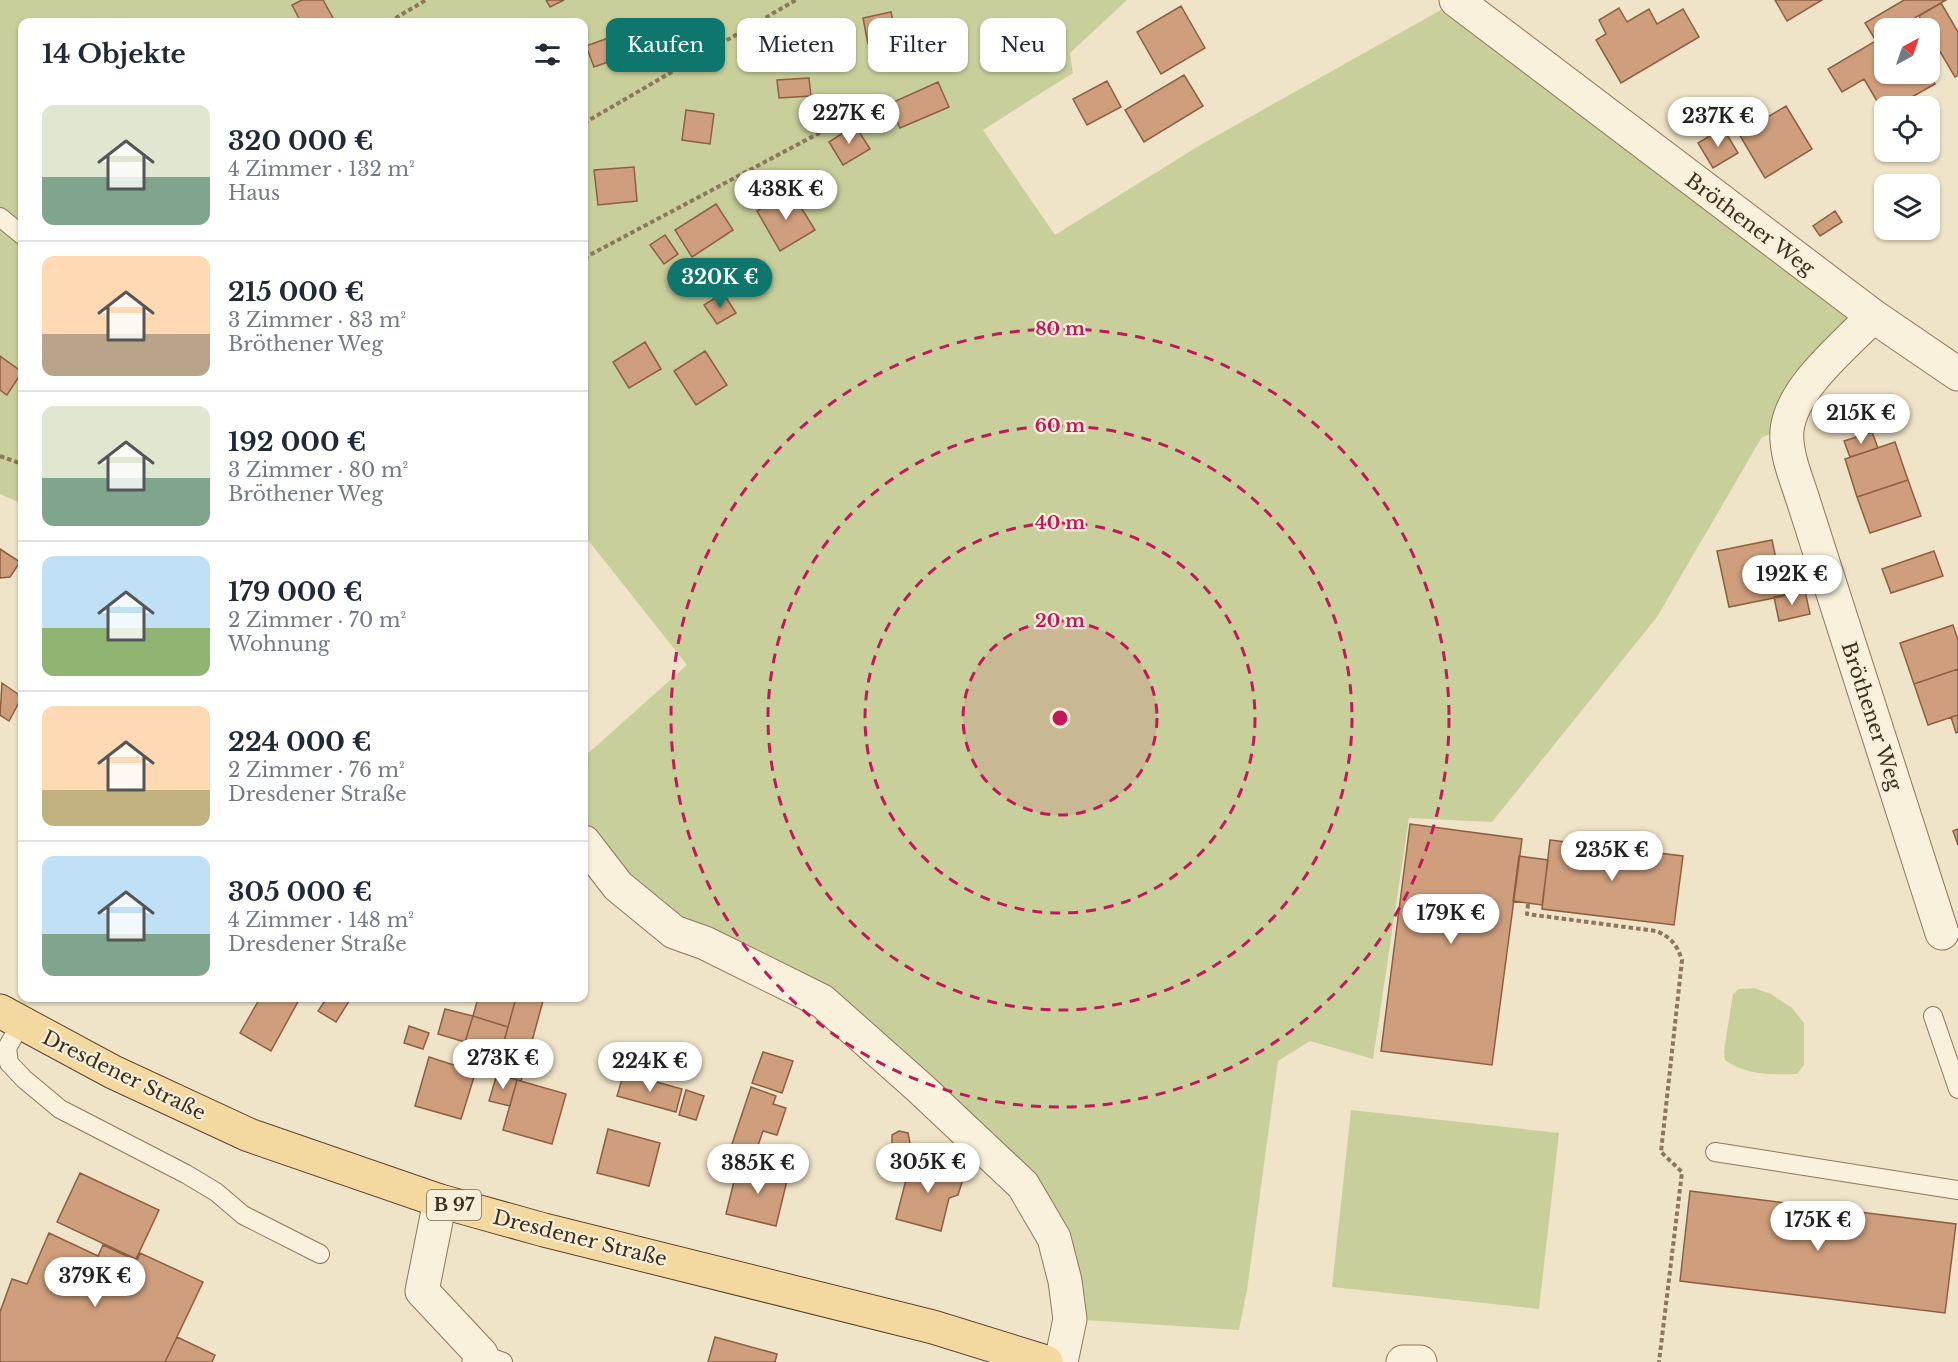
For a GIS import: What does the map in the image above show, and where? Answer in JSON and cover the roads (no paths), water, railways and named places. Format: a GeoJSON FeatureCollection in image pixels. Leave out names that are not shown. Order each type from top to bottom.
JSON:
{"type":"FeatureCollection","features":[{"type":"Feature","properties":{"kind":"main road","name":"Dresdener Straße"},"geometry":{"type":"LineString","coordinates":[[11,1017],[112,1072],[249,1135],[440,1201],[544,1230],[933,1327],[1046,1362]]}},
{"type":"Feature","properties":{"kind":"street","name":"Bröthener Weg"},"geometry":{"type":"LineString","coordinates":[[1456,0],[1873,316],[1958,374]]}},
{"type":"Feature","properties":{"kind":"street","name":"Bröthener Weg"},"geometry":{"type":"LineString","coordinates":[[1873,316],[1814,376],[1798,402],[1787,428],[1788,442],[1804,503],[1942,933]]}},
{"type":"Feature","properties":{"kind":"street"},"geometry":{"type":"LineString","coordinates":[[588,847],[618,886],[674,932],[705,943],[822,1001],[920,1088],[1023,1185],[1054,1238],[1065,1281],[1070,1319],[1061,1362]]}},
{"type":"Feature","properties":{"kind":"street"},"geometry":{"type":"LineString","coordinates":[[440,1201],[422,1291],[488,1359]]}},
{"type":"Feature","properties":{"kind":"street"},"geometry":{"type":"LineString","coordinates":[[1403,1362],[1420,1362]]}},
{"type":"Feature","properties":{"kind":"lane"},"geometry":{"type":"LineString","coordinates":[[0,217],[18,233]]}},
{"type":"Feature","properties":{"kind":"lane"},"geometry":{"type":"LineString","coordinates":[[1933,1016],[1958,1089]]}},
{"type":"Feature","properties":{"kind":"lane"},"geometry":{"type":"LineString","coordinates":[[11,1017],[7,1048],[9,1063],[24,1079],[60,1108],[186,1174],[216,1192],[243,1215],[320,1254]]}},
{"type":"Feature","properties":{"kind":"lane"},"geometry":{"type":"LineString","coordinates":[[1715,1152],[1958,1190]]}}]}
